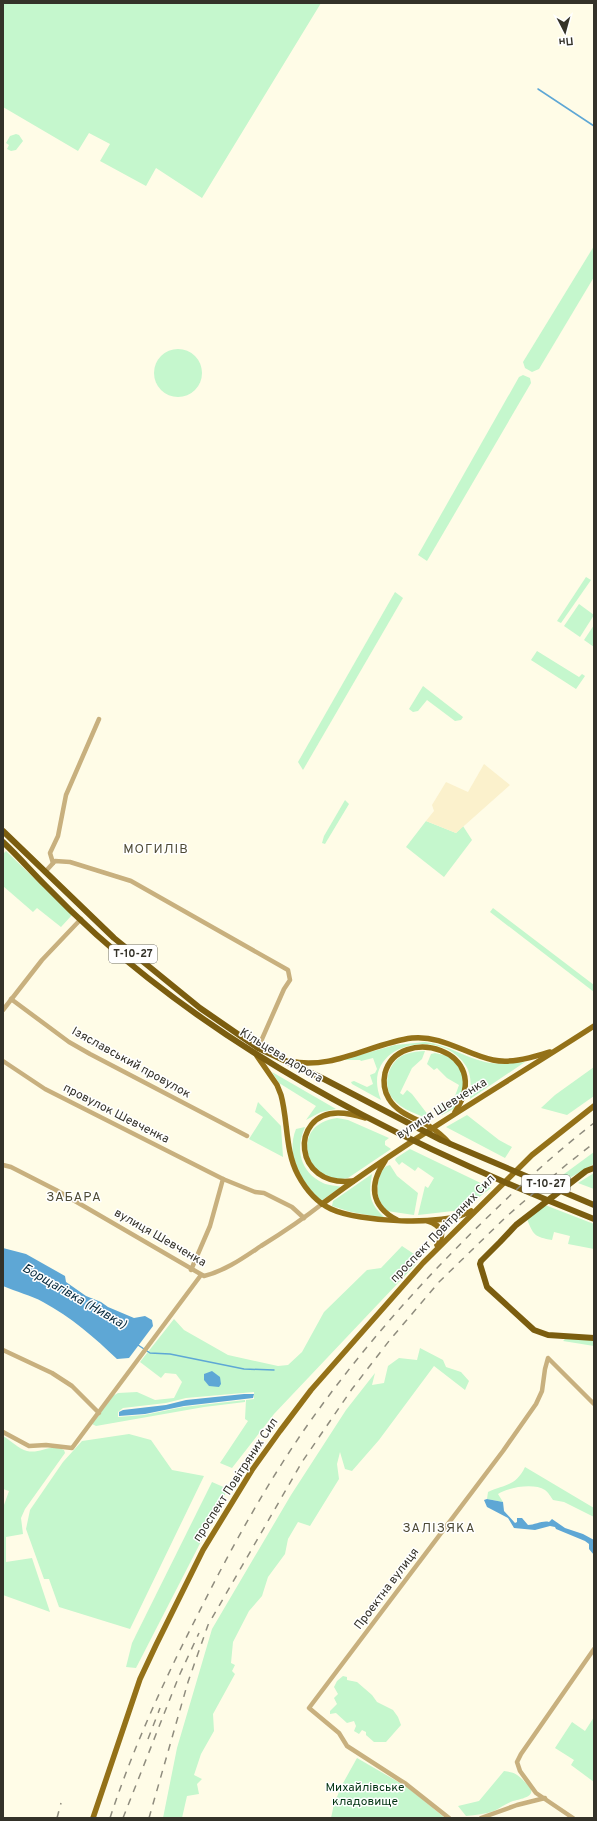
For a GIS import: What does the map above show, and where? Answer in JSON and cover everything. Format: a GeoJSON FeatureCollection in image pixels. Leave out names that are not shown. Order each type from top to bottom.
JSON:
{"type":"FeatureCollection","features":[{"type":"Feature","properties":{"kind":"highway","name":"Кільцева дорога"},"geometry":{"type":"LineString","coordinates":[[3,831],[114,938],[206,1012],[258,1048],[278,1059],[322,1078],[407,1123],[442,1138],[450,1144],[592,1204]]}},
{"type":"Feature","properties":{"kind":"highway","name":"Кільцева дорога"},"geometry":{"type":"LineString","coordinates":[[4,844],[81,919],[147,977],[189,1010],[257,1056],[396,1132],[487,1174],[594,1219]]}},
{"type":"Feature","properties":{"kind":"highway"},"geometry":{"type":"LineString","coordinates":[[594,1168],[586,1171],[516,1225],[481,1261],[480,1264],[487,1287],[534,1330],[548,1335],[594,1338]]}},
{"type":"Feature","properties":{"kind":"main road","name":"вулиця Шевченка"},"geometry":{"type":"LineString","coordinates":[[322,1204],[387,1157],[594,1026]]}},
{"type":"Feature","properties":{"kind":"main road"},"geometry":{"type":"LineString","coordinates":[[278,1059],[296,1063],[319,1062],[412,1038],[428,1038],[442,1041],[484,1058],[500,1061],[522,1060],[556,1050]]}},
{"type":"Feature","properties":{"kind":"main road"},"geometry":{"type":"LineString","coordinates":[[442,1138],[431,1127],[391,1103],[385,1091],[384,1077],[386,1069],[395,1056],[408,1049],[419,1047],[442,1051],[456,1060],[463,1070],[466,1080],[465,1092],[454,1115]]}},
{"type":"Feature","properties":{"kind":"main road"},"geometry":{"type":"LineString","coordinates":[[257,1056],[277,1086],[281,1095],[295,1168],[306,1188],[322,1204],[332,1210],[372,1219],[432,1222],[439,1227],[442,1236],[439,1243],[423,1263]]}},
{"type":"Feature","properties":{"kind":"main road","name":"проспект Повітряних Сил"},"geometry":{"type":"LineString","coordinates":[[93,1818],[140,1679],[204,1550],[252,1470],[311,1390],[423,1263],[532,1155],[594,1106]]}},
{"type":"Feature","properties":{"kind":"main road"},"geometry":{"type":"LineString","coordinates":[[353,1181],[334,1181],[324,1178],[316,1172],[305,1156],[305,1138],[314,1122],[328,1114],[352,1114],[372,1120]]}},
{"type":"Feature","properties":{"kind":"main road"},"geometry":{"type":"LineString","coordinates":[[387,1157],[378,1174],[374,1194],[379,1206],[384,1212],[400,1221]]}},
{"type":"Feature","properties":{"kind":"main road"},"geometry":{"type":"LineString","coordinates":[[426,1221],[466,1214],[478,1207]]}},
{"type":"Feature","properties":{"kind":"street"},"geometry":{"type":"LineString","coordinates":[[53,863],[50,853],[58,836],[66,795],[99,719]]}},
{"type":"Feature","properties":{"kind":"street"},"geometry":{"type":"LineString","coordinates":[[45,872],[55,861],[70,862],[132,881],[288,970],[290,980],[284,989],[258,1048]]}},
{"type":"Feature","properties":{"kind":"street"},"geometry":{"type":"LineString","coordinates":[[3,1010],[42,960],[81,919]]}},
{"type":"Feature","properties":{"kind":"street","name":"Ізяславський провулок"},"geometry":{"type":"LineString","coordinates":[[11,999],[69,1042],[246,1136]]}},
{"type":"Feature","properties":{"kind":"street","name":"провулок Шевченка"},"geometry":{"type":"LineString","coordinates":[[3,1061],[45,1089],[223,1179],[255,1192],[264,1193],[292,1207],[304,1218]]}},
{"type":"Feature","properties":{"kind":"street","name":"вулиця Шевченка"},"geometry":{"type":"LineString","coordinates":[[3,1165],[56,1190],[200,1275],[212,1274],[236,1262],[304,1218],[322,1204]]}},
{"type":"Feature","properties":{"kind":"street"},"geometry":{"type":"LineString","coordinates":[[191,1270],[210,1226],[223,1179]]}},
{"type":"Feature","properties":{"kind":"street"},"geometry":{"type":"LineString","coordinates":[[3,1432],[29,1446],[46,1445],[72,1448],[200,1275]]}},
{"type":"Feature","properties":{"kind":"street"},"geometry":{"type":"LineString","coordinates":[[3,1350],[52,1373],[72,1386],[98,1413]]}},
{"type":"Feature","properties":{"kind":"street","name":"Проектна вулиця"},"geometry":{"type":"LineString","coordinates":[[449,1818],[406,1784],[348,1746],[339,1733],[310,1708],[501,1453],[538,1400],[544,1384],[545,1368],[548,1358],[594,1404]]}},
{"type":"Feature","properties":{"kind":"street"},"geometry":{"type":"LineString","coordinates":[[573,1818],[536,1792],[520,1771],[517,1762],[521,1754],[592,1657],[594,1649]]}},
{"type":"Feature","properties":{"kind":"street"},"geometry":{"type":"LineString","coordinates":[[481,1818],[517,1805],[545,1798]]}},
{"type":"Feature","properties":{"kind":"green space"},"geometry":{"type":"Polygon","coordinates":[[[3,3],[321,3],[202,198],[156,168],[146,186],[100,161],[110,144],[89,133],[78,151],[3,107],[3,3]]]}},
{"type":"Feature","properties":{"kind":"green space"},"geometry":{"type":"Polygon","coordinates":[[[16,134],[19,135],[23,141],[16,150],[11,151],[7,149],[9,145],[6,143],[10,136],[16,134]]]}},
{"type":"Feature","properties":{"kind":"green space"},"geometry":{"type":"Polygon","coordinates":[[[594,246],[594,277],[539,369],[532,372],[525,368],[523,362],[594,246]]]}},
{"type":"Feature","properties":{"kind":"green space"},"geometry":{"type":"Polygon","coordinates":[[[173,349],[183,349],[195,356],[202,368],[202,378],[195,390],[183,397],[173,397],[165,393],[158,386],[154,378],[154,368],[158,360],[165,353],[173,349]]]}},
{"type":"Feature","properties":{"kind":"green space"},"geometry":{"type":"Polygon","coordinates":[[[523,375],[530,378],[531,383],[427,561],[418,555],[519,377],[523,375]]]}},
{"type":"Feature","properties":{"kind":"green space"},"geometry":{"type":"Polygon","coordinates":[[[586,577],[591,580],[561,623],[557,621],[586,577]]]}},
{"type":"Feature","properties":{"kind":"green space"},"geometry":{"type":"Polygon","coordinates":[[[395,592],[403,598],[303,770],[298,762],[395,592]]]}},
{"type":"Feature","properties":{"kind":"green space"},"geometry":{"type":"Polygon","coordinates":[[[579,604],[594,615],[580,637],[564,626],[579,604]]]}},
{"type":"Feature","properties":{"kind":"green space"},"geometry":{"type":"Polygon","coordinates":[[[594,625],[594,647],[584,640],[594,625]]]}},
{"type":"Feature","properties":{"kind":"green space"},"geometry":{"type":"Polygon","coordinates":[[[537,651],[579,677],[582,674],[585,676],[576,689],[531,660],[537,651]]]}},
{"type":"Feature","properties":{"kind":"green space"},"geometry":{"type":"Polygon","coordinates":[[[423,686],[463,717],[461,720],[455,721],[427,700],[418,711],[413,712],[409,709],[423,686]]]}},
{"type":"Feature","properties":{"kind":"green space"},"geometry":{"type":"Polygon","coordinates":[[[345,800],[349,804],[325,844],[322,843],[324,836],[345,800]]]}},
{"type":"Feature","properties":{"kind":"green space"},"geometry":{"type":"Polygon","coordinates":[[[426,821],[456,833],[463,826],[472,840],[444,877],[406,847],[426,821]]]}},
{"type":"Feature","properties":{"kind":"green space"},"geometry":{"type":"Polygon","coordinates":[[[6,851],[72,915],[61,927],[37,908],[33,912],[3,886],[3,854],[6,851]]]}},
{"type":"Feature","properties":{"kind":"green space"},"geometry":{"type":"Polygon","coordinates":[[[493,908],[594,985],[594,992],[490,912],[493,908]]]}},
{"type":"Feature","properties":{"kind":"green space"},"geometry":{"type":"Polygon","coordinates":[[[425,1042],[441,1046],[490,1063],[500,1064],[525,1062],[470,1099],[471,1082],[468,1070],[454,1053],[439,1046],[422,1044],[406,1047],[391,1054],[381,1065],[377,1081],[381,1100],[352,1084],[351,1082],[354,1081],[367,1087],[373,1084],[370,1075],[375,1073],[377,1069],[373,1058],[361,1061],[342,1060],[395,1045],[425,1042]]]}},
{"type":"Feature","properties":{"kind":"green space"},"geometry":{"type":"Polygon","coordinates":[[[425,1051],[422,1059],[412,1068],[400,1093],[403,1095],[407,1090],[412,1094],[432,1120],[411,1112],[397,1103],[389,1093],[387,1080],[391,1067],[400,1057],[406,1054],[425,1051]]]}},
{"type":"Feature","properties":{"kind":"green space"},"geometry":{"type":"Polygon","coordinates":[[[435,1053],[448,1056],[461,1068],[465,1086],[455,1108],[442,1115],[438,1115],[437,1111],[441,1102],[446,1103],[455,1096],[459,1085],[447,1078],[437,1068],[434,1070],[427,1064],[431,1054],[435,1053]]]}},
{"type":"Feature","properties":{"kind":"green space"},"geometry":{"type":"Polygon","coordinates":[[[594,1067],[594,1096],[567,1115],[541,1108],[555,1095],[594,1067]]]}},
{"type":"Feature","properties":{"kind":"green space"},"geometry":{"type":"Polygon","coordinates":[[[272,1072],[336,1109],[321,1112],[306,1120],[316,1106],[279,1083],[272,1072]]]}},
{"type":"Feature","properties":{"kind":"green space"},"geometry":{"type":"Polygon","coordinates":[[[258,1102],[281,1126],[283,1157],[249,1139],[263,1117],[255,1112],[258,1102]]]}},
{"type":"Feature","properties":{"kind":"green space"},"geometry":{"type":"Polygon","coordinates":[[[467,1115],[499,1140],[512,1147],[505,1158],[446,1127],[467,1115]]]}},
{"type":"Feature","properties":{"kind":"green space"},"geometry":{"type":"Polygon","coordinates":[[[337,1118],[348,1120],[389,1138],[385,1141],[385,1145],[391,1149],[348,1178],[334,1179],[322,1174],[313,1165],[308,1154],[308,1143],[312,1132],[321,1123],[337,1118]]]}},
{"type":"Feature","properties":{"kind":"green space"},"geometry":{"type":"Polygon","coordinates":[[[305,1127],[300,1143],[300,1151],[309,1173],[323,1183],[341,1187],[321,1201],[302,1177],[294,1159],[293,1139],[296,1129],[305,1127]]]}},
{"type":"Feature","properties":{"kind":"green space"},"geometry":{"type":"Polygon","coordinates":[[[410,1149],[491,1188],[462,1210],[418,1215],[425,1186],[428,1188],[434,1178],[418,1167],[415,1171],[402,1162],[399,1165],[395,1160],[396,1158],[410,1149]]]}},
{"type":"Feature","properties":{"kind":"green space"},"geometry":{"type":"Polygon","coordinates":[[[594,1152],[594,1164],[566,1180],[560,1177],[594,1152]]]}},
{"type":"Feature","properties":{"kind":"green space"},"geometry":{"type":"Polygon","coordinates":[[[390,1165],[397,1176],[418,1193],[414,1215],[387,1211],[383,1207],[377,1188],[383,1169],[390,1165]]]}},
{"type":"Feature","properties":{"kind":"green space"},"geometry":{"type":"Polygon","coordinates":[[[594,1173],[594,1189],[578,1183],[594,1173]]]}},
{"type":"Feature","properties":{"kind":"green space"},"geometry":{"type":"Polygon","coordinates":[[[372,1174],[370,1187],[371,1198],[375,1207],[385,1218],[351,1212],[332,1206],[333,1201],[372,1174]]]}},
{"type":"Feature","properties":{"kind":"green space"},"geometry":{"type":"Polygon","coordinates":[[[545,1205],[594,1224],[594,1249],[568,1244],[570,1236],[554,1232],[552,1240],[542,1238],[535,1234],[527,1219],[545,1205]]]}},
{"type":"Feature","properties":{"kind":"green space"},"geometry":{"type":"Polygon","coordinates":[[[402,1246],[417,1256],[416,1264],[274,1414],[232,1468],[220,1463],[248,1421],[245,1419],[246,1400],[254,1399],[254,1392],[186,1398],[166,1403],[123,1408],[118,1412],[118,1417],[144,1415],[183,1407],[245,1400],[245,1402],[204,1407],[96,1426],[92,1424],[113,1396],[118,1393],[137,1392],[155,1400],[174,1398],[182,1382],[176,1374],[165,1373],[161,1378],[140,1362],[174,1319],[184,1330],[228,1355],[278,1366],[288,1365],[302,1352],[324,1312],[367,1270],[381,1268],[402,1246]]]}},
{"type":"Feature","properties":{"kind":"green space"},"geometry":{"type":"Polygon","coordinates":[[[566,1338],[594,1340],[594,1346],[563,1341],[566,1338]]]}},
{"type":"Feature","properties":{"kind":"green space"},"geometry":{"type":"Polygon","coordinates":[[[420,1348],[443,1360],[446,1367],[461,1372],[469,1381],[465,1390],[434,1366],[379,1440],[352,1471],[345,1469],[340,1452],[337,1464],[339,1479],[310,1526],[298,1522],[288,1539],[285,1554],[268,1577],[262,1596],[249,1611],[233,1642],[231,1663],[235,1665],[232,1671],[235,1674],[213,1714],[214,1731],[201,1754],[194,1775],[202,1779],[197,1784],[199,1794],[187,1796],[182,1818],[163,1818],[177,1748],[212,1629],[291,1495],[346,1410],[375,1373],[372,1385],[384,1383],[388,1366],[399,1358],[417,1360],[420,1348]]]}},
{"type":"Feature","properties":{"kind":"green space"},"geometry":{"type":"Polygon","coordinates":[[[129,1434],[151,1440],[172,1470],[204,1476],[130,1629],[59,1607],[49,1579],[44,1579],[26,1529],[30,1510],[63,1462],[82,1441],[129,1434]]]}},
{"type":"Feature","properties":{"kind":"green space"},"geometry":{"type":"Polygon","coordinates":[[[3,1436],[27,1451],[32,1452],[49,1448],[59,1448],[64,1450],[65,1453],[25,1509],[21,1518],[23,1534],[6,1537],[6,1562],[32,1558],[50,1612],[3,1595],[3,1505],[9,1491],[3,1489],[3,1436]]]}},
{"type":"Feature","properties":{"kind":"green space"},"geometry":{"type":"Polygon","coordinates":[[[525,1467],[594,1508],[594,1517],[564,1502],[553,1500],[545,1490],[535,1487],[528,1486],[508,1489],[498,1494],[503,1502],[487,1499],[488,1492],[510,1484],[518,1478],[525,1467]]]}},
{"type":"Feature","properties":{"kind":"green space"},"geometry":{"type":"Polygon","coordinates":[[[212,1482],[228,1489],[136,1668],[126,1667],[132,1643],[212,1482]]]}},
{"type":"Feature","properties":{"kind":"green space"},"geometry":{"type":"Polygon","coordinates":[[[343,1676],[347,1677],[347,1680],[357,1682],[372,1695],[377,1702],[393,1710],[398,1717],[401,1725],[386,1742],[374,1742],[366,1735],[366,1732],[362,1730],[359,1734],[354,1731],[356,1726],[354,1721],[347,1723],[336,1713],[330,1714],[330,1711],[337,1704],[334,1698],[338,1694],[334,1687],[337,1681],[343,1676]]]}},
{"type":"Feature","properties":{"kind":"green space"},"geometry":{"type":"Polygon","coordinates":[[[594,1717],[594,1782],[571,1765],[574,1760],[555,1748],[572,1722],[585,1731],[594,1717]]]}},
{"type":"Feature","properties":{"kind":"green space","name":"Михайлівське кладовище"},"geometry":{"type":"Polygon","coordinates":[[[357,1758],[407,1787],[445,1818],[331,1818],[334,1804],[342,1785],[357,1758]]]}},
{"type":"Feature","properties":{"kind":"green space"},"geometry":{"type":"Polygon","coordinates":[[[504,1771],[514,1773],[519,1776],[530,1788],[530,1794],[494,1811],[466,1816],[458,1806],[479,1801],[504,1771]]]}},
{"type":"Feature","properties":{"kind":"sand"},"geometry":{"type":"Polygon","coordinates":[[[484,764],[510,785],[456,833],[426,821],[434,811],[432,805],[446,782],[468,792],[484,764]]]}},
{"type":"Feature","properties":{"kind":"water"},"geometry":{"type":"Polygon","coordinates":[[[3,1248],[26,1254],[65,1276],[66,1282],[86,1296],[134,1318],[145,1316],[152,1320],[153,1326],[129,1358],[117,1359],[82,1328],[63,1314],[34,1297],[3,1286],[3,1248]]]}},
{"type":"Feature","properties":{"kind":"water"},"geometry":{"type":"Polygon","coordinates":[[[212,1371],[220,1377],[221,1384],[219,1387],[209,1386],[204,1380],[204,1374],[212,1371]]]}},
{"type":"Feature","properties":{"kind":"water"},"geometry":{"type":"Polygon","coordinates":[[[254,1394],[253,1398],[184,1406],[145,1414],[119,1416],[119,1412],[123,1410],[166,1405],[186,1400],[254,1394]]]}},
{"type":"Feature","properties":{"kind":"water"},"geometry":{"type":"Polygon","coordinates":[[[487,1499],[503,1502],[504,1511],[515,1523],[517,1522],[517,1518],[522,1518],[528,1525],[549,1522],[552,1519],[565,1528],[583,1534],[594,1540],[594,1555],[589,1549],[589,1544],[585,1541],[556,1529],[555,1527],[550,1526],[535,1530],[514,1528],[508,1518],[487,1507],[484,1500],[487,1499]]]}},
{"type":"Feature","properties":{"kind":"waterway"},"geometry":{"type":"LineString","coordinates":[[538,89],[594,126]]}},
{"type":"Feature","properties":{"kind":"waterway","name":"Борщагівка (Нивка)"},"geometry":{"type":"LineString","coordinates":[[138,1345],[150,1353],[170,1354],[244,1369],[274,1370]]}},
{"type":"Feature","properties":{"kind":"railway"},"geometry":{"type":"LineString","coordinates":[[110,1818],[137,1744],[158,1695],[181,1648],[244,1526],[302,1433],[323,1403],[392,1317],[442,1263],[530,1177],[594,1123]]}},
{"type":"Feature","properties":{"kind":"railway"},"geometry":{"type":"LineString","coordinates":[[149,1818],[188,1682],[208,1625],[302,1462],[352,1389],[389,1341],[439,1282],[507,1216],[594,1143]]}},
{"type":"Feature","properties":{"kind":"railway"},"geometry":{"type":"LineString","coordinates":[[123,1818],[179,1676],[199,1633]]}},
{"type":"Feature","properties":{"kind":"railway"},"geometry":{"type":"LineString","coordinates":[[148,1739],[160,1708]]}},
{"type":"Feature","properties":{"kind":"railway"},"geometry":{"type":"LineString","coordinates":[[57,1818],[61,1803]]}},
{"type":"Feature","properties":{"kind":"district","name":"МОГИЛІВ"},"geometry":{"type":"Point","coordinates":[156,850]}},
{"type":"Feature","properties":{"kind":"district","name":"ЗАБАРА"},"geometry":{"type":"Point","coordinates":[74,1198]}},
{"type":"Feature","properties":{"kind":"district","name":"ЗАЛІЗЯКА"},"geometry":{"type":"Point","coordinates":[439,1529]}}]}
